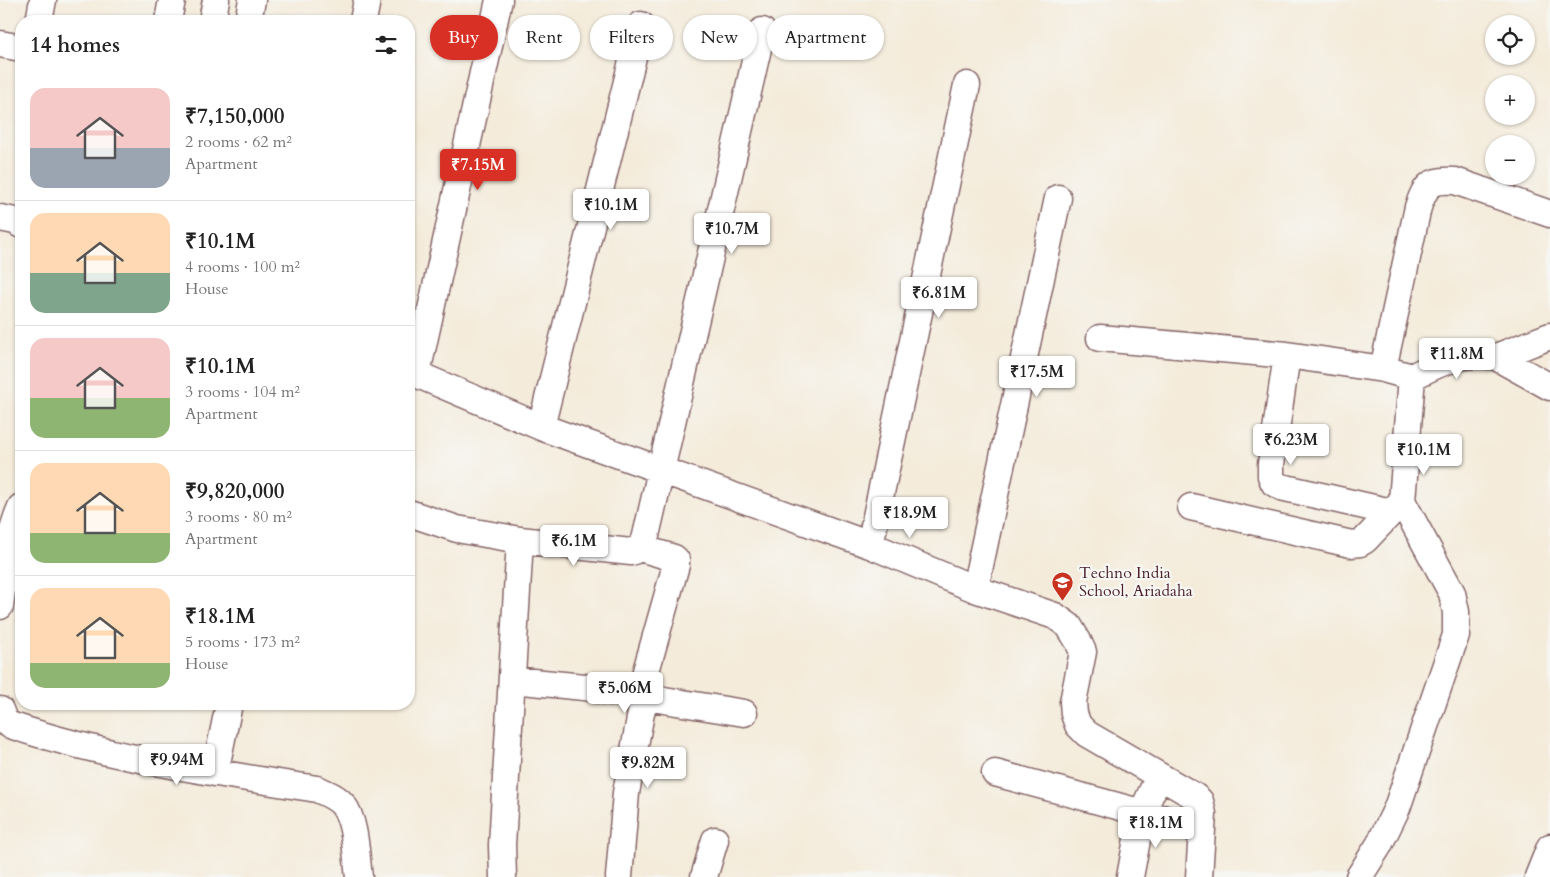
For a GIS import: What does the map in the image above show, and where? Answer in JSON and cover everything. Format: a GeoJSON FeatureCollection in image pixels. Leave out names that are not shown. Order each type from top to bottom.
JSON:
{"type":"FeatureCollection","features":[{"type":"Feature","properties":{"kind":"street"},"geometry":{"type":"LineString","coordinates":[[169,15],[172,0]]}},
{"type":"Feature","properties":{"kind":"street"},"geometry":{"type":"LineString","coordinates":[[213,15],[216,0]]}},
{"type":"Feature","properties":{"kind":"street"},"geometry":{"type":"LineString","coordinates":[[249,15],[252,0]]}},
{"type":"Feature","properties":{"kind":"street"},"geometry":{"type":"LineString","coordinates":[[364,15],[367,0]]}},
{"type":"Feature","properties":{"kind":"street"},"geometry":{"type":"LineString","coordinates":[[415,363],[499,0]]}},
{"type":"Feature","properties":{"kind":"street"},"geometry":{"type":"LineString","coordinates":[[415,515],[457,529],[520,540],[630,552],[640,548],[645,540],[762,31]]}},
{"type":"Feature","properties":{"kind":"street"},"geometry":{"type":"LineString","coordinates":[[0,44],[15,47]]}},
{"type":"Feature","properties":{"kind":"street"},"geometry":{"type":"LineString","coordinates":[[541,426],[632,60]]}},
{"type":"Feature","properties":{"kind":"street"},"geometry":{"type":"LineString","coordinates":[[870,545],[967,85]]}},
{"type":"Feature","properties":{"kind":"street"},"geometry":{"type":"LineString","coordinates":[[1383,369],[1418,207],[1424,191],[1440,180],[1455,181],[1550,214]]}},
{"type":"Feature","properties":{"kind":"street"},"geometry":{"type":"LineString","coordinates":[[975,589],[1058,198]]}},
{"type":"Feature","properties":{"kind":"street"},"geometry":{"type":"LineString","coordinates":[[0,218],[15,221]]}},
{"type":"Feature","properties":{"kind":"street"},"geometry":{"type":"LineString","coordinates":[[1100,338],[1287,355],[1383,369],[1412,376],[1458,358],[1474,355],[1496,356],[1550,336]]}},
{"type":"Feature","properties":{"kind":"street"},"geometry":{"type":"LineString","coordinates":[[1287,355],[1271,464],[1271,476],[1274,483],[1280,486],[1396,507],[1452,593],[1456,612],[1456,635],[1397,808],[1379,845],[1359,877]]}},
{"type":"Feature","properties":{"kind":"street"},"geometry":{"type":"LineString","coordinates":[[1496,356],[1550,387]]}},
{"type":"Feature","properties":{"kind":"street"},"geometry":{"type":"LineString","coordinates":[[415,373],[541,426],[870,545],[975,589],[1055,616],[1069,626],[1083,652],[1073,702],[1074,714],[1078,725],[1087,734],[1200,801],[1203,814],[1199,877]]}},
{"type":"Feature","properties":{"kind":"street"},"geometry":{"type":"LineString","coordinates":[[1191,507],[1351,544],[1360,543],[1396,507],[1412,376]]}},
{"type":"Feature","properties":{"kind":"street"},"geometry":{"type":"LineString","coordinates":[[0,606],[4,541],[15,521]]}},
{"type":"Feature","properties":{"kind":"street"},"geometry":{"type":"LineString","coordinates":[[503,877],[502,845],[520,540]]}},
{"type":"Feature","properties":{"kind":"street"},"geometry":{"type":"LineString","coordinates":[[619,877],[626,793],[641,696],[676,565],[674,558],[640,548]]}},
{"type":"Feature","properties":{"kind":"street"},"geometry":{"type":"LineString","coordinates":[[512,680],[584,687],[744,713]]}},
{"type":"Feature","properties":{"kind":"street"},"geometry":{"type":"LineString","coordinates":[[215,773],[228,710]]}},
{"type":"Feature","properties":{"kind":"street"},"geometry":{"type":"LineString","coordinates":[[2,721],[17,728],[88,748],[215,773],[317,789],[343,804],[351,823],[359,877]]}},
{"type":"Feature","properties":{"kind":"street"},"geometry":{"type":"LineString","coordinates":[[995,773],[1202,829]]}},
{"type":"Feature","properties":{"kind":"street"},"geometry":{"type":"LineString","coordinates":[[1130,877],[1142,813],[1159,776]]}},
{"type":"Feature","properties":{"kind":"street"},"geometry":{"type":"LineString","coordinates":[[704,877],[715,840]]}},
{"type":"Feature","properties":{"kind":"street"},"geometry":{"type":"LineString","coordinates":[[1538,877],[1550,847]]}},
{"type":"Feature","properties":{"kind":"place","name":"Techno India School, Ariadaha"},"geometry":{"type":"Point","coordinates":[1063,601]}}]}
